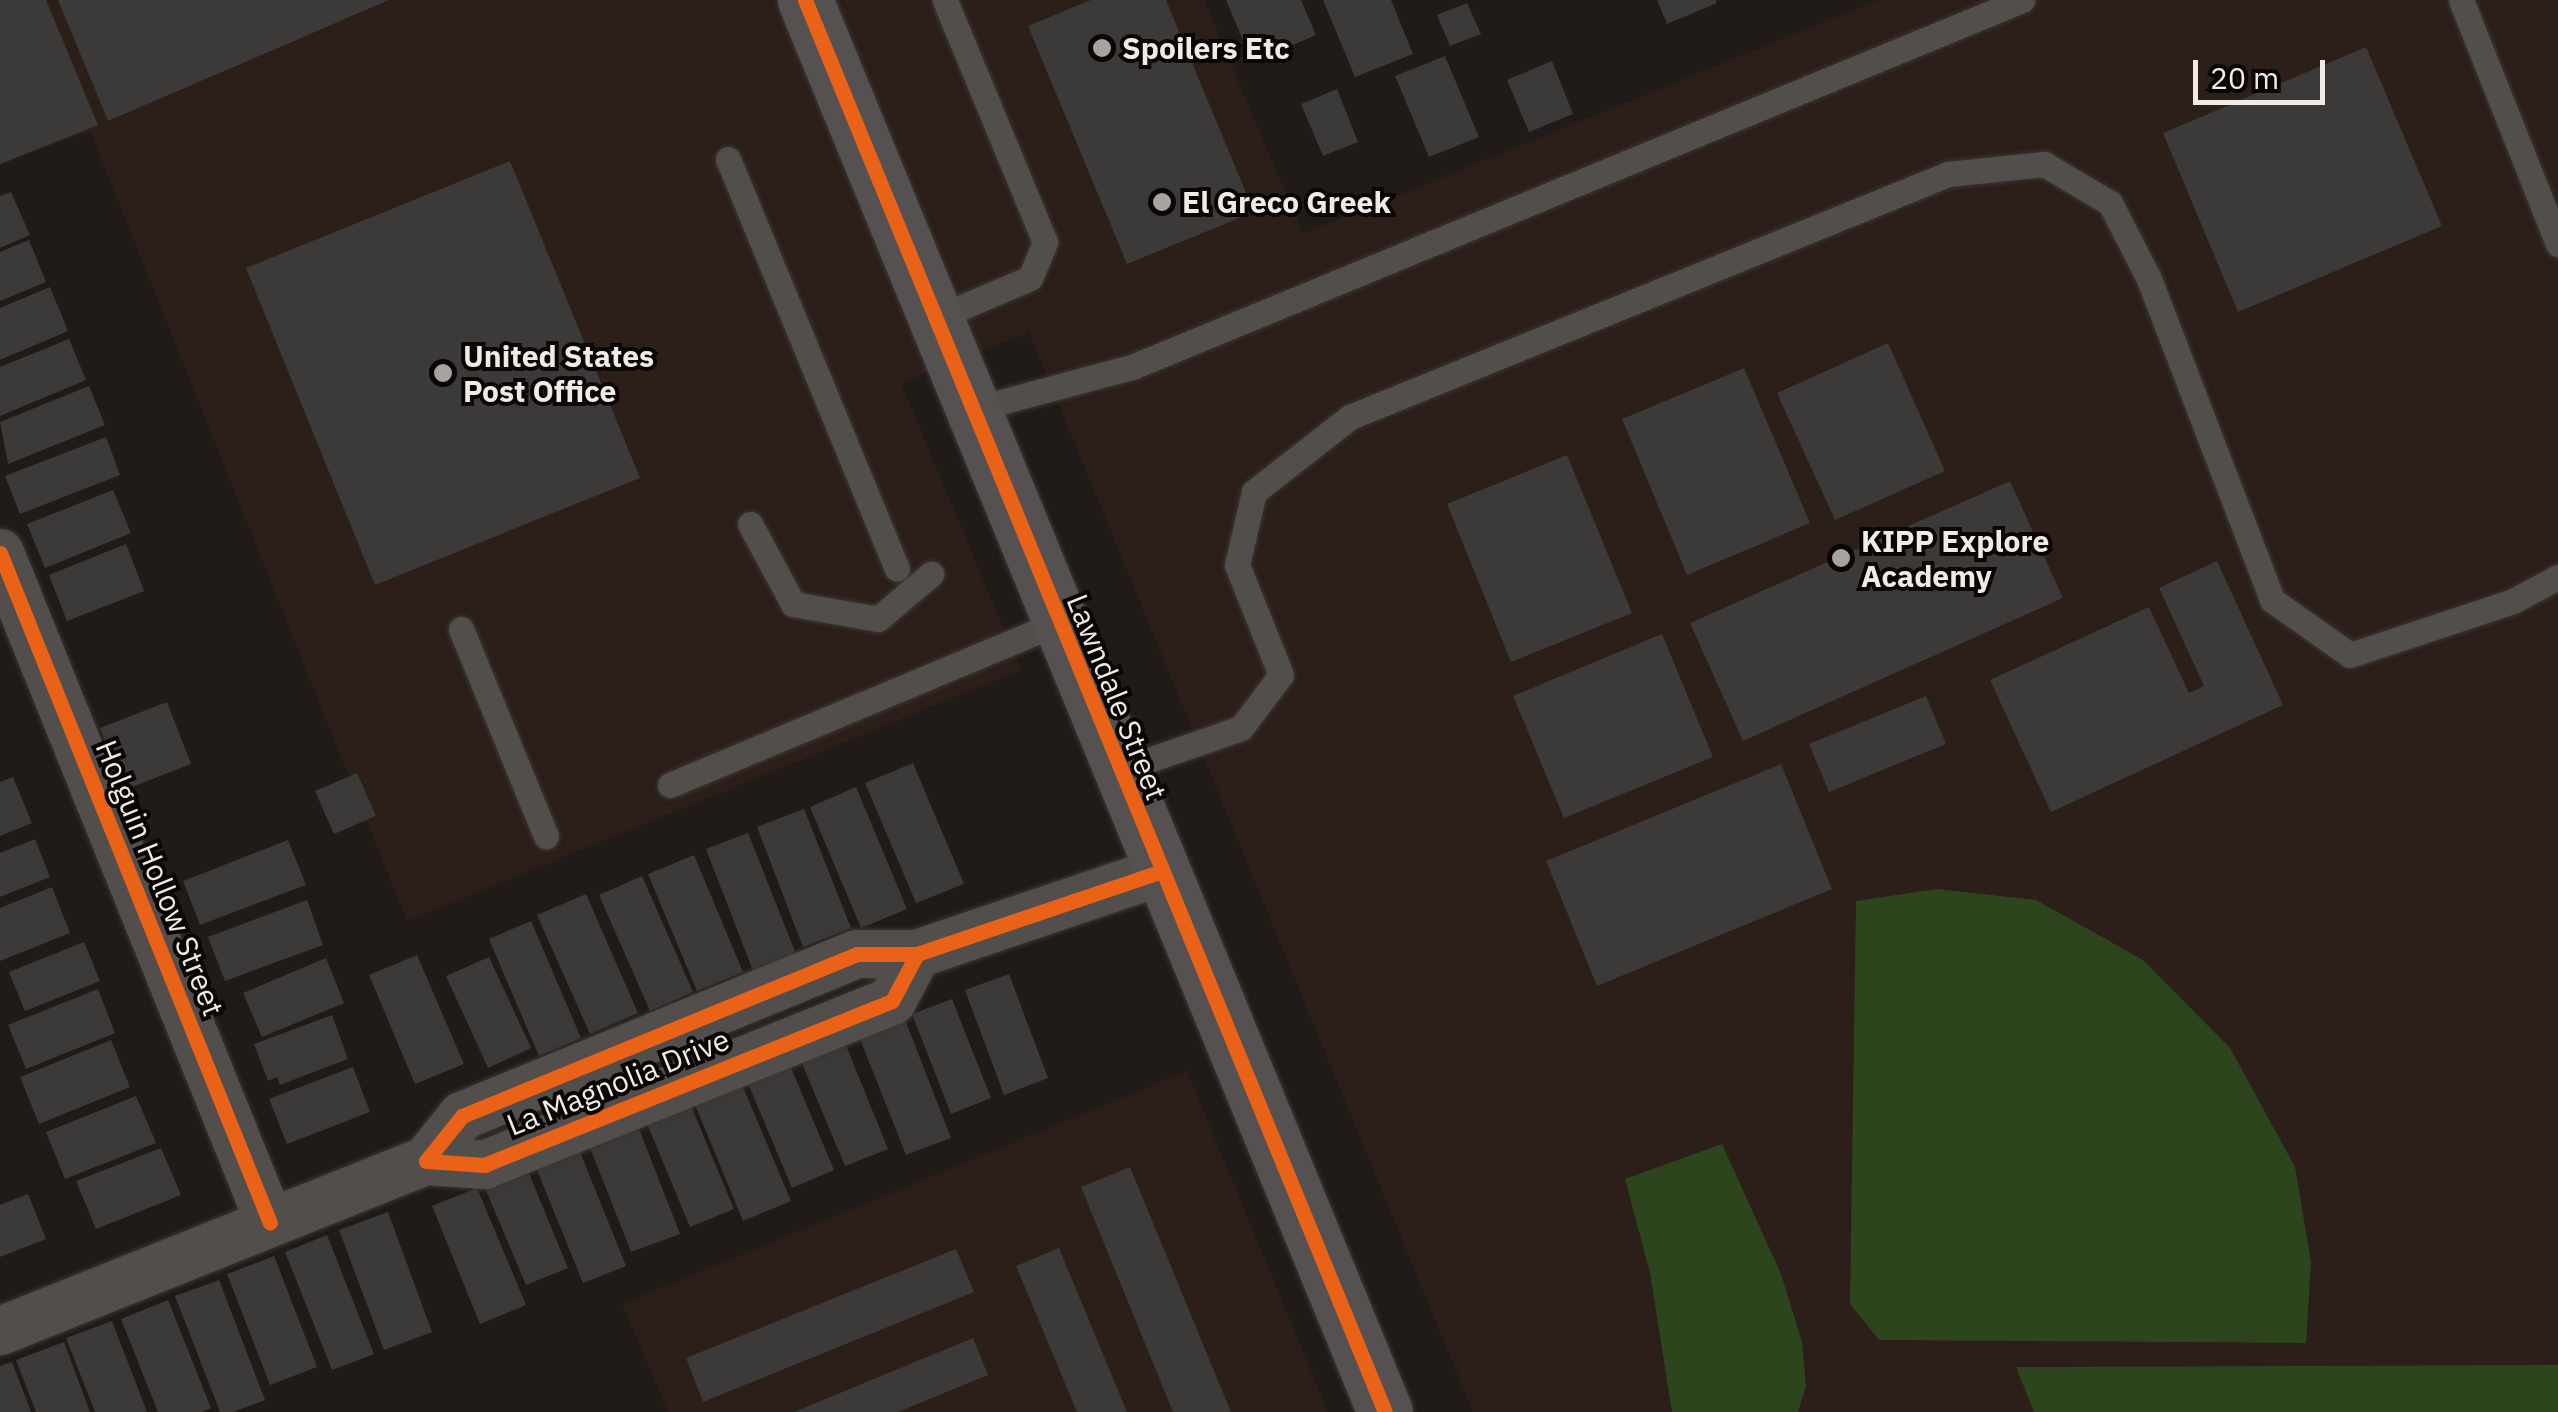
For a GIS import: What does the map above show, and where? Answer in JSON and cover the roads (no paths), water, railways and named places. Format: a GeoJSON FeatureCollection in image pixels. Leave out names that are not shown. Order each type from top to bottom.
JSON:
{"type":"FeatureCollection","features":[{"type":"Feature","properties":{"kind":"main road","name":"Lawndale Street"},"geometry":{"type":"LineString","coordinates":[[808,1],[1117,771],[1385,1412]]}},
{"type":"Feature","properties":{"kind":"street","name":"Holguin Hollow Street"},"geometry":{"type":"LineString","coordinates":[[0,552],[270,1223]]}},
{"type":"Feature","properties":{"kind":"street","name":"La Magnolia Drive"},"geometry":{"type":"LineString","coordinates":[[0,1332],[426,1161],[462,1116],[857,954],[917,954],[1159,872]]}},
{"type":"Feature","properties":{"kind":"lane"},"geometry":{"type":"LineString","coordinates":[[934,319],[1030,278],[1045,242],[945,0]]}},
{"type":"Feature","properties":{"kind":"lane"},"geometry":{"type":"LineString","coordinates":[[971,410],[1132,367],[2022,0]]}},
{"type":"Feature","properties":{"kind":"lane"},"geometry":{"type":"LineString","coordinates":[[2460,0],[2558,244]]}},
{"type":"Feature","properties":{"kind":"lane"},"geometry":{"type":"LineString","coordinates":[[728,159],[897,568]]}},
{"type":"Feature","properties":{"kind":"lane"},"geometry":{"type":"LineString","coordinates":[[1117,771],[1241,728],[1281,675],[1237,565],[1254,492],[1350,418],[1948,174],[2044,164],[2110,202],[2149,279],[2272,600],[2350,655],[2513,601],[2558,577]]}},
{"type":"Feature","properties":{"kind":"lane"},"geometry":{"type":"LineString","coordinates":[[750,524],[793,604],[878,619],[930,574]]}},
{"type":"Feature","properties":{"kind":"lane"},"geometry":{"type":"LineString","coordinates":[[670,784],[1058,623]]}},
{"type":"Feature","properties":{"kind":"lane"},"geometry":{"type":"LineString","coordinates":[[461,629],[546,836]]}},
{"type":"Feature","properties":{"kind":"place","name":"Spoilers Etc"},"geometry":{"type":"Point","coordinates":[1102,48]}},
{"type":"Feature","properties":{"kind":"place","name":"El Greco Greek"},"geometry":{"type":"Point","coordinates":[1162,202]}},
{"type":"Feature","properties":{"kind":"place","name":"United States Post Office"},"geometry":{"type":"Point","coordinates":[443,373]}},
{"type":"Feature","properties":{"kind":"place","name":"KIPP Explore Academy"},"geometry":{"type":"Point","coordinates":[1841,558]}}]}
